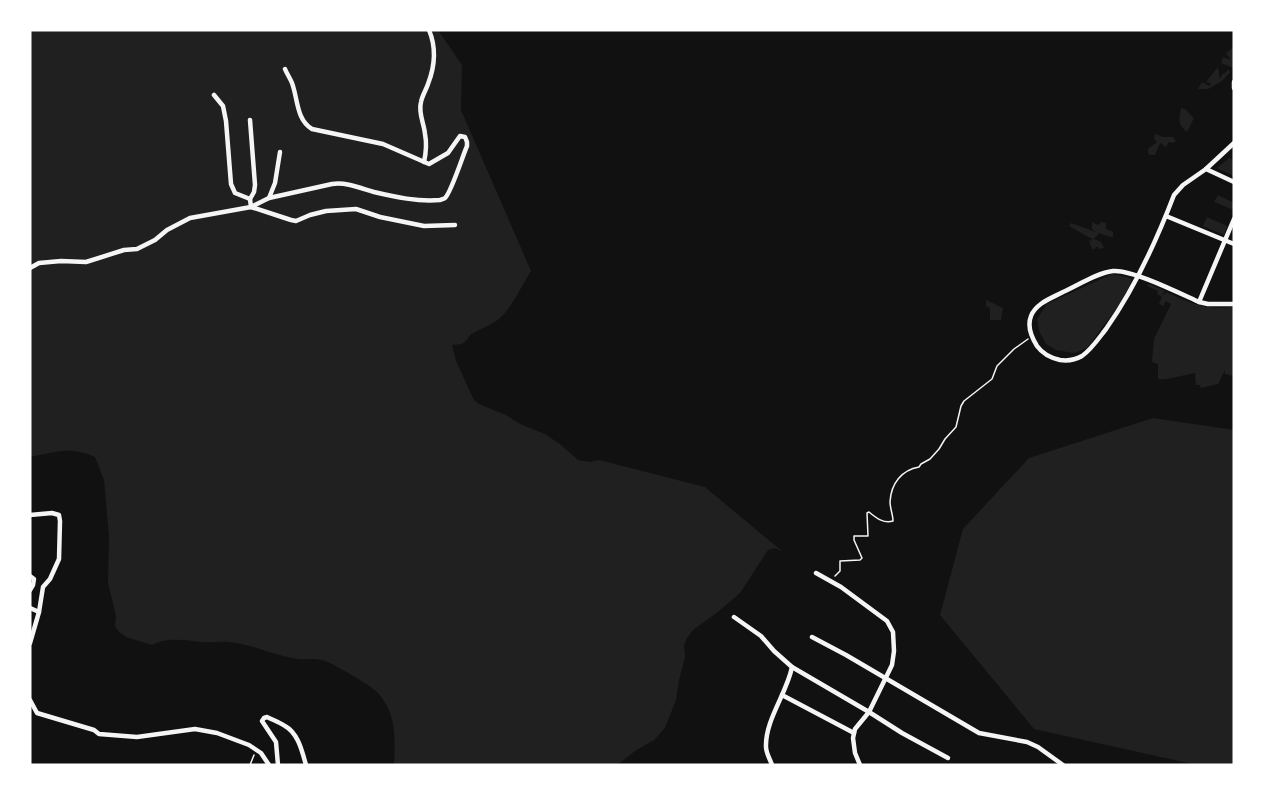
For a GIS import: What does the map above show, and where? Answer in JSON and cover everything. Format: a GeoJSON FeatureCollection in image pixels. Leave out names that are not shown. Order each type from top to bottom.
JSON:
{"type":"FeatureCollection","features":[{"type":"Feature","properties":{"kind":"street"},"geometry":{"type":"LineString","coordinates":[[424,162],[426,144],[420,114],[421,102],[435,60],[429,30]]}},
{"type":"Feature","properties":{"kind":"street"},"geometry":{"type":"LineString","coordinates":[[30,268],[39,263],[86,262],[124,250],[137,249],[190,218],[251,207],[270,198],[340,183],[415,200],[444,199],[453,185],[467,146],[465,137],[460,136],[448,153],[429,164],[382,144],[312,129],[304,124],[299,113],[292,83],[285,69]]}},
{"type":"Feature","properties":{"kind":"street"},"geometry":{"type":"LineString","coordinates":[[1234,82],[1234,88]]}},
{"type":"Feature","properties":{"kind":"street"},"geometry":{"type":"LineString","coordinates":[[214,95],[223,106],[226,121],[231,184],[235,193],[250,199]]}},
{"type":"Feature","properties":{"kind":"street"},"geometry":{"type":"LineString","coordinates":[[250,120],[255,185],[250,199],[251,207]]}},
{"type":"Feature","properties":{"kind":"street"},"geometry":{"type":"LineString","coordinates":[[1234,143],[1174,195],[1138,277],[1121,307],[1100,336],[1080,357],[1071,360],[1054,359],[1040,350],[1032,337],[1029,322],[1031,315],[1041,304],[1100,274],[1114,271],[1123,271],[1138,277],[1198,302],[1234,304]]}},
{"type":"Feature","properties":{"kind":"street"},"geometry":{"type":"LineString","coordinates":[[270,198],[280,152]]}},
{"type":"Feature","properties":{"kind":"street"},"geometry":{"type":"LineString","coordinates":[[1206,169],[1234,182]]}},
{"type":"Feature","properties":{"kind":"street"},"geometry":{"type":"LineString","coordinates":[[251,207],[296,221],[326,211],[356,209],[380,217],[424,226],[455,225]]}},
{"type":"Feature","properties":{"kind":"street"},"geometry":{"type":"LineString","coordinates":[[1166,216],[1234,244]]}},
{"type":"Feature","properties":{"kind":"street"},"geometry":{"type":"LineString","coordinates":[[1198,302],[1234,219]]}},
{"type":"Feature","properties":{"kind":"street"},"geometry":{"type":"LineString","coordinates":[[30,515],[51,513],[59,515],[60,520],[59,559],[50,579],[43,587],[30,643]]}},
{"type":"Feature","properties":{"kind":"street"},"geometry":{"type":"LineString","coordinates":[[816,573],[849,593],[887,621],[893,632],[892,665],[869,712],[854,733],[855,753],[860,765]]}},
{"type":"Feature","properties":{"kind":"street"},"geometry":{"type":"LineString","coordinates":[[30,576],[34,579],[30,590]]}},
{"type":"Feature","properties":{"kind":"street"},"geometry":{"type":"LineString","coordinates":[[30,608],[39,612]]}},
{"type":"Feature","properties":{"kind":"street"},"geometry":{"type":"LineString","coordinates":[[734,618],[761,636],[792,667],[948,758]]}},
{"type":"Feature","properties":{"kind":"street"},"geometry":{"type":"LineString","coordinates":[[812,637],[979,733],[1027,742],[1063,765]]}},
{"type":"Feature","properties":{"kind":"street"},"geometry":{"type":"LineString","coordinates":[[772,765],[766,750],[766,734],[790,679],[792,667]]}},
{"type":"Feature","properties":{"kind":"street"},"geometry":{"type":"LineString","coordinates":[[782,695],[854,733]]}},
{"type":"Feature","properties":{"kind":"street"},"geometry":{"type":"LineString","coordinates":[[30,700],[37,713],[94,730],[99,734],[150,736],[195,729],[225,735],[261,753],[269,765]]}},
{"type":"Feature","properties":{"kind":"street"},"geometry":{"type":"LineString","coordinates":[[278,765],[276,742],[262,721],[267,717],[293,732],[306,765]]}},
{"type":"Feature","properties":{"kind":"path"},"geometry":{"type":"LineString","coordinates":[[830,581],[840,571],[839,562],[862,558],[854,536],[868,536],[867,513],[885,521],[894,521],[890,499],[897,479],[911,468],[919,467],[930,459],[956,427],[964,401],[992,379],[997,366],[1014,349],[1032,337]]}},
{"type":"Feature","properties":{"kind":"path"},"geometry":{"type":"LineString","coordinates":[[250,765],[256,750]]}},
{"type":"Feature","properties":{"kind":"shaded area"},"geometry":{"type":"Polygon","coordinates":[[[30,30],[438,30],[462,65],[461,110],[531,271],[512,303],[499,319],[470,337],[468,336],[462,344],[452,345],[456,361],[474,400],[545,434],[578,460],[590,462],[599,460],[705,487],[783,552],[775,548],[768,550],[740,593],[693,630],[687,638],[676,700],[665,728],[654,740],[617,765],[394,765],[393,726],[384,700],[359,679],[333,665],[322,660],[290,657],[228,642],[176,640],[152,645],[126,637],[119,632],[115,626],[116,616],[108,583],[109,537],[104,480],[95,457],[70,451],[30,457],[30,30]]]}},
{"type":"Feature","properties":{"kind":"shaded area"},"geometry":{"type":"Polygon","coordinates":[[[1234,47],[1233,68],[1221,63],[1223,57],[1231,60],[1226,53],[1234,47]]]}},
{"type":"Feature","properties":{"kind":"shaded area"},"geometry":{"type":"Polygon","coordinates":[[[1218,67],[1220,79],[1223,73],[1229,69],[1229,72],[1232,70],[1222,81],[1208,89],[1198,89],[1202,82],[1209,86],[1211,84],[1206,82],[1218,67]]]}},
{"type":"Feature","properties":{"kind":"shaded area"},"geometry":{"type":"Polygon","coordinates":[[[1181,108],[1194,118],[1187,132],[1180,121],[1181,108]]]}},
{"type":"Feature","properties":{"kind":"shaded area"},"geometry":{"type":"Polygon","coordinates":[[[1155,134],[1173,137],[1176,141],[1169,142],[1166,147],[1160,143],[1155,155],[1150,155],[1148,149],[1157,142],[1154,139],[1155,134]]]}},
{"type":"Feature","properties":{"kind":"shaded area"},"geometry":{"type":"Polygon","coordinates":[[[1230,158],[1234,162],[1234,176],[1217,168],[1230,158]]]}},
{"type":"Feature","properties":{"kind":"shaded area"},"geometry":{"type":"Polygon","coordinates":[[[1218,195],[1234,203],[1234,210],[1214,202],[1218,195]]]}},
{"type":"Feature","properties":{"kind":"shaded area"},"geometry":{"type":"Polygon","coordinates":[[[1207,217],[1227,226],[1224,235],[1203,226],[1207,217]]]}},
{"type":"Feature","properties":{"kind":"shaded area"},"geometry":{"type":"Polygon","coordinates":[[[1092,222],[1098,225],[1101,222],[1106,223],[1106,229],[1113,232],[1113,237],[1099,233],[1092,238],[1101,242],[1104,248],[1092,249],[1089,240],[1092,241],[1092,239],[1069,226],[1071,223],[1096,232],[1092,229],[1092,222]]]}},
{"type":"Feature","properties":{"kind":"shaded area"},"geometry":{"type":"Polygon","coordinates":[[[1112,274],[1132,279],[1125,297],[1087,348],[1074,353],[1056,350],[1046,344],[1039,331],[1037,319],[1047,304],[1112,274]]]}},
{"type":"Feature","properties":{"kind":"shaded area"},"geometry":{"type":"Polygon","coordinates":[[[1149,284],[1165,291],[1163,294],[1160,293],[1164,295],[1166,292],[1199,305],[1215,308],[1234,307],[1234,376],[1225,374],[1225,370],[1218,384],[1201,388],[1200,385],[1196,385],[1195,373],[1158,379],[1158,364],[1152,362],[1154,339],[1171,304],[1165,301],[1164,306],[1159,304],[1162,297],[1157,294],[1158,291],[1147,286],[1149,284]]]}},
{"type":"Feature","properties":{"kind":"shaded area"},"geometry":{"type":"Polygon","coordinates":[[[986,300],[1003,308],[1001,320],[990,320],[990,308],[986,306],[986,300]]]}},
{"type":"Feature","properties":{"kind":"shaded area"},"geometry":{"type":"Polygon","coordinates":[[[1153,418],[1234,430],[1234,765],[1197,765],[1034,729],[940,615],[963,529],[1029,458],[1153,418]]]}}]}
